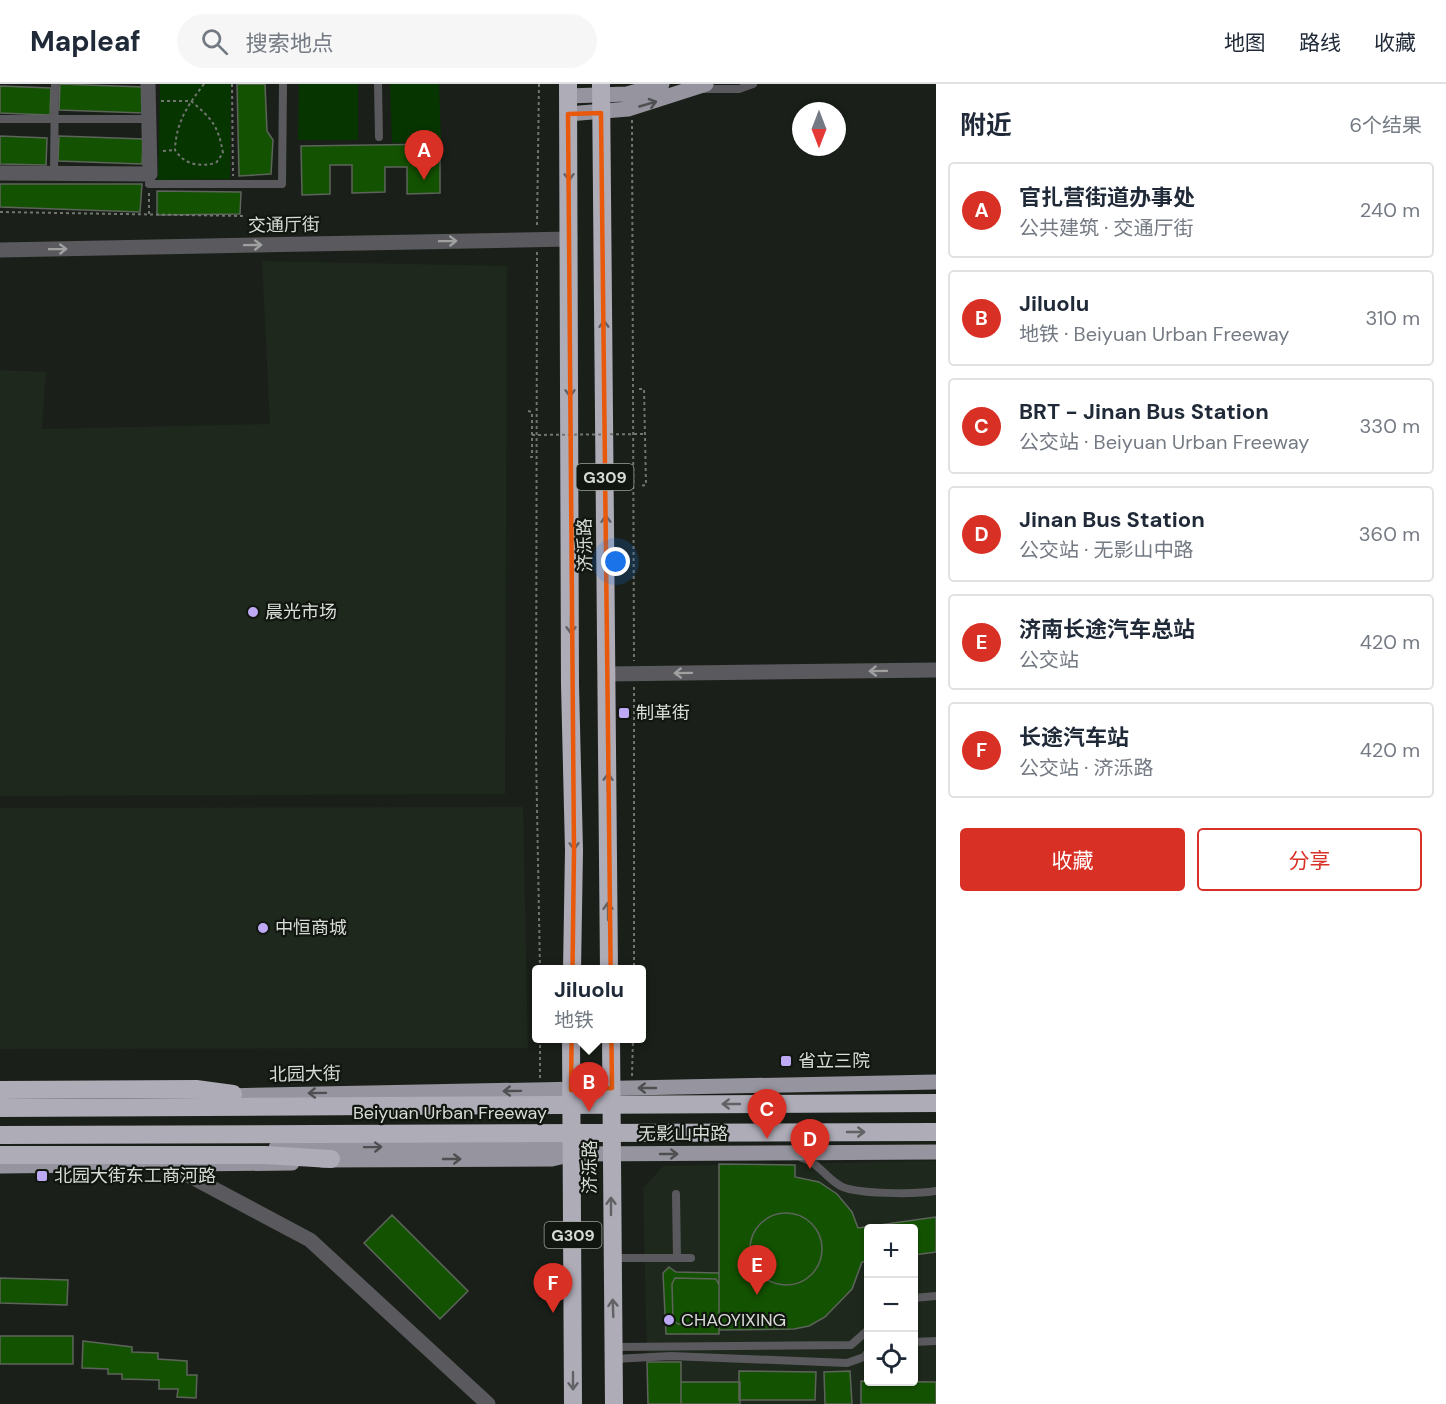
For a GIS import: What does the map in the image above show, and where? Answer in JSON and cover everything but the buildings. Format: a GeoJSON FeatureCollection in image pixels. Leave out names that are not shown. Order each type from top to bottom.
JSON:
{"type":"FeatureCollection","features":[{"type":"Feature","properties":{"kind":"highway","name":"济泺路"},"geometry":{"type":"LineString","coordinates":[[568,98],[570,685],[574,850],[572,965]]}},
{"type":"Feature","properties":{"kind":"highway","name":"济泺路"},"geometry":{"type":"LineString","coordinates":[[601,98],[609,965]]}},
{"type":"Feature","properties":{"kind":"highway","name":"济泺路"},"geometry":{"type":"LineString","coordinates":[[572,1043],[573,1404]]}},
{"type":"Feature","properties":{"kind":"highway","name":"济泺路"},"geometry":{"type":"LineString","coordinates":[[611,1043],[610,1154],[614,1404]]}},
{"type":"Feature","properties":{"kind":"highway"},"geometry":{"type":"LineString","coordinates":[[0,1090],[196,1089],[233,1094]]}},
{"type":"Feature","properties":{"kind":"highway","name":"Beiyuan Urban Freeway"},"geometry":{"type":"LineString","coordinates":[[0,1106],[936,1103]]}},
{"type":"Feature","properties":{"kind":"highway","name":"Beiyuan Urban Freeway"},"geometry":{"type":"LineString","coordinates":[[0,1136],[936,1132]]}},
{"type":"Feature","properties":{"kind":"highway"},"geometry":{"type":"LineString","coordinates":[[0,1155],[265,1155],[331,1159]]}},
{"type":"Feature","properties":{"kind":"main road"},"geometry":{"type":"LineString","coordinates":[[568,98],[601,98],[627,94],[662,84]]}},
{"type":"Feature","properties":{"kind":"main road"},"geometry":{"type":"LineString","coordinates":[[601,98],[632,108],[700,86]]}},
{"type":"Feature","properties":{"kind":"main road"},"geometry":{"type":"LineString","coordinates":[[612,1088],[936,1082]]}},
{"type":"Feature","properties":{"kind":"main road","name":"北园大街"},"geometry":{"type":"LineString","coordinates":[[0,1106],[197,1101],[233,1094],[539,1091],[612,1088]]}},
{"type":"Feature","properties":{"kind":"main road"},"geometry":{"type":"LineString","coordinates":[[0,1149],[556,1145],[573,1154]]}},
{"type":"Feature","properties":{"kind":"main road"},"geometry":{"type":"LineString","coordinates":[[285,1148],[331,1159]]}},
{"type":"Feature","properties":{"kind":"main road","name":"无影山中路"},"geometry":{"type":"LineString","coordinates":[[610,1154],[936,1152]]}},
{"type":"Feature","properties":{"kind":"main road"},"geometry":{"type":"LineString","coordinates":[[0,1166],[283,1164],[331,1159],[552,1159],[573,1154],[610,1154]]}},
{"type":"Feature","properties":{"kind":"street"},"geometry":{"type":"LineString","coordinates":[[0,173],[54,173],[150,179],[148,84]]}},
{"type":"Feature","properties":{"kind":"street","name":"交通厅街"},"geometry":{"type":"LineString","coordinates":[[0,250],[570,239]]}},
{"type":"Feature","properties":{"kind":"street"},"geometry":{"type":"LineString","coordinates":[[608,674],[936,670]]}},
{"type":"Feature","properties":{"kind":"street"},"geometry":{"type":"LineString","coordinates":[[171,1166],[310,1240],[488,1404]]}},
{"type":"Feature","properties":{"kind":"lane"},"geometry":{"type":"LineString","coordinates":[[54,173],[55,84]]}},
{"type":"Feature","properties":{"kind":"lane"},"geometry":{"type":"LineString","coordinates":[[150,179],[233,184],[282,184],[283,84]]}},
{"type":"Feature","properties":{"kind":"lane"},"geometry":{"type":"LineString","coordinates":[[378,84],[379,137]]}},
{"type":"Feature","properties":{"kind":"lane"},"geometry":{"type":"LineString","coordinates":[[700,86],[740,89],[753,84]]}},
{"type":"Feature","properties":{"kind":"lane"},"geometry":{"type":"LineString","coordinates":[[0,119],[149,119]]}},
{"type":"Feature","properties":{"kind":"lane"},"geometry":{"type":"LineString","coordinates":[[786,1153],[815,1162],[840,1187],[911,1195],[936,1191]]}},
{"type":"Feature","properties":{"kind":"lane"},"geometry":{"type":"LineString","coordinates":[[676,1194],[677,1258]]}},
{"type":"Feature","properties":{"kind":"lane"},"geometry":{"type":"LineString","coordinates":[[611,1258],[691,1258]]}},
{"type":"Feature","properties":{"kind":"lane"},"geometry":{"type":"LineString","coordinates":[[918,1298],[936,1296]]}},
{"type":"Feature","properties":{"kind":"lane"},"geometry":{"type":"LineString","coordinates":[[614,1353],[851,1345],[866,1332]]}},
{"type":"Feature","properties":{"kind":"lane"},"geometry":{"type":"LineString","coordinates":[[918,1342],[936,1341]]}},
{"type":"Feature","properties":{"kind":"lane"},"geometry":{"type":"LineString","coordinates":[[614,1353],[847,1363],[864,1357]]}},
{"type":"Feature","properties":{"kind":"path"},"geometry":{"type":"LineString","coordinates":[[148,101],[191,101],[211,117],[219,130],[223,153],[216,164],[199,166],[180,158],[175,150],[180,120],[191,101],[204,84]]}},
{"type":"Feature","properties":{"kind":"path"},"geometry":{"type":"LineString","coordinates":[[232,84],[233,184]]}},
{"type":"Feature","properties":{"kind":"path"},"geometry":{"type":"LineString","coordinates":[[539,84],[536,753],[540,965]]}},
{"type":"Feature","properties":{"kind":"path"},"geometry":{"type":"LineString","coordinates":[[632,108],[634,965]]}},
{"type":"Feature","properties":{"kind":"path"},"geometry":{"type":"LineString","coordinates":[[150,179],[150,215]]}},
{"type":"Feature","properties":{"kind":"path"},"geometry":{"type":"LineString","coordinates":[[0,212],[243,216]]}},
{"type":"Feature","properties":{"kind":"path"},"geometry":{"type":"LineString","coordinates":[[639,389],[645,390],[646,434],[646,485],[639,486]]}},
{"type":"Feature","properties":{"kind":"path"},"geometry":{"type":"LineString","coordinates":[[528,411],[532,412],[532,457],[529,457]]}},
{"type":"Feature","properties":{"kind":"path"},"geometry":{"type":"LineString","coordinates":[[532,435],[646,434]]}},
{"type":"Feature","properties":{"kind":"path"},"geometry":{"type":"LineString","coordinates":[[539,1091],[540,1043]]}},
{"type":"Feature","properties":{"kind":"path"},"geometry":{"type":"LineString","coordinates":[[632,1088],[633,1043]]}},
{"type":"Feature","properties":{"kind":"highlighted area"},"geometry":{"type":"Polygon","coordinates":[[[601,113],[612,1088],[571,1090],[574,850],[568,114],[601,113]]]}},
{"type":"Feature","properties":{"kind":"shaded area","name":"晨光市场"},"geometry":{"type":"Polygon","coordinates":[[[262,261],[507,266],[505,794],[0,796],[0,370],[46,372],[42,429],[270,424],[262,261]]]}},
{"type":"Feature","properties":{"kind":"shaded area","name":"中恒商城"},"geometry":{"type":"Polygon","coordinates":[[[523,807],[528,1048],[0,1049],[0,808],[523,807]]]}},
{"type":"Feature","properties":{"kind":"shaded area"},"geometry":{"type":"Polygon","coordinates":[[[936,1161],[936,1404],[648,1404],[643,1188],[663,1166],[936,1161]]]}},
{"type":"Feature","properties":{"kind":"green space"},"geometry":{"type":"Polygon","coordinates":[[[160,84],[231,84],[230,179],[158,180],[160,84]]]}},
{"type":"Feature","properties":{"kind":"green space"},"geometry":{"type":"Polygon","coordinates":[[[299,84],[358,84],[358,140],[298,140],[299,84]]]}},
{"type":"Feature","properties":{"kind":"green space"},"geometry":{"type":"Polygon","coordinates":[[[390,84],[439,84],[441,142],[392,143],[390,84]]]}},
{"type":"Feature","properties":{"kind":"place","name":"官扎营街道办事处"},"geometry":{"type":"Point","coordinates":[424,180]}},
{"type":"Feature","properties":{"kind":"place","name":"晨光市场"},"geometry":{"type":"Point","coordinates":[253,612]}},
{"type":"Feature","properties":{"kind":"place","name":"制革街"},"geometry":{"type":"Point","coordinates":[624,713]}},
{"type":"Feature","properties":{"kind":"place","name":"中恒商城"},"geometry":{"type":"Point","coordinates":[263,928]}},
{"type":"Feature","properties":{"kind":"place","name":"省立三院"},"geometry":{"type":"Point","coordinates":[786,1061]}},
{"type":"Feature","properties":{"kind":"place","name":"Jiluolu"},"geometry":{"type":"Point","coordinates":[589,1112]}},
{"type":"Feature","properties":{"kind":"place","name":"BRT - Jinan Bus Station"},"geometry":{"type":"Point","coordinates":[767,1139]}},
{"type":"Feature","properties":{"kind":"place","name":"Jinan Bus Station"},"geometry":{"type":"Point","coordinates":[810,1169]}},
{"type":"Feature","properties":{"kind":"place","name":"北园大街东工商河路"},"geometry":{"type":"Point","coordinates":[42,1176]}},
{"type":"Feature","properties":{"kind":"place","name":"济南长途汽车总站"},"geometry":{"type":"Point","coordinates":[757,1295]}},
{"type":"Feature","properties":{"kind":"place","name":"长途汽车站"},"geometry":{"type":"Point","coordinates":[553,1313]}},
{"type":"Feature","properties":{"kind":"place","name":"CHAOYIXING"},"geometry":{"type":"Point","coordinates":[669,1320]}}]}
